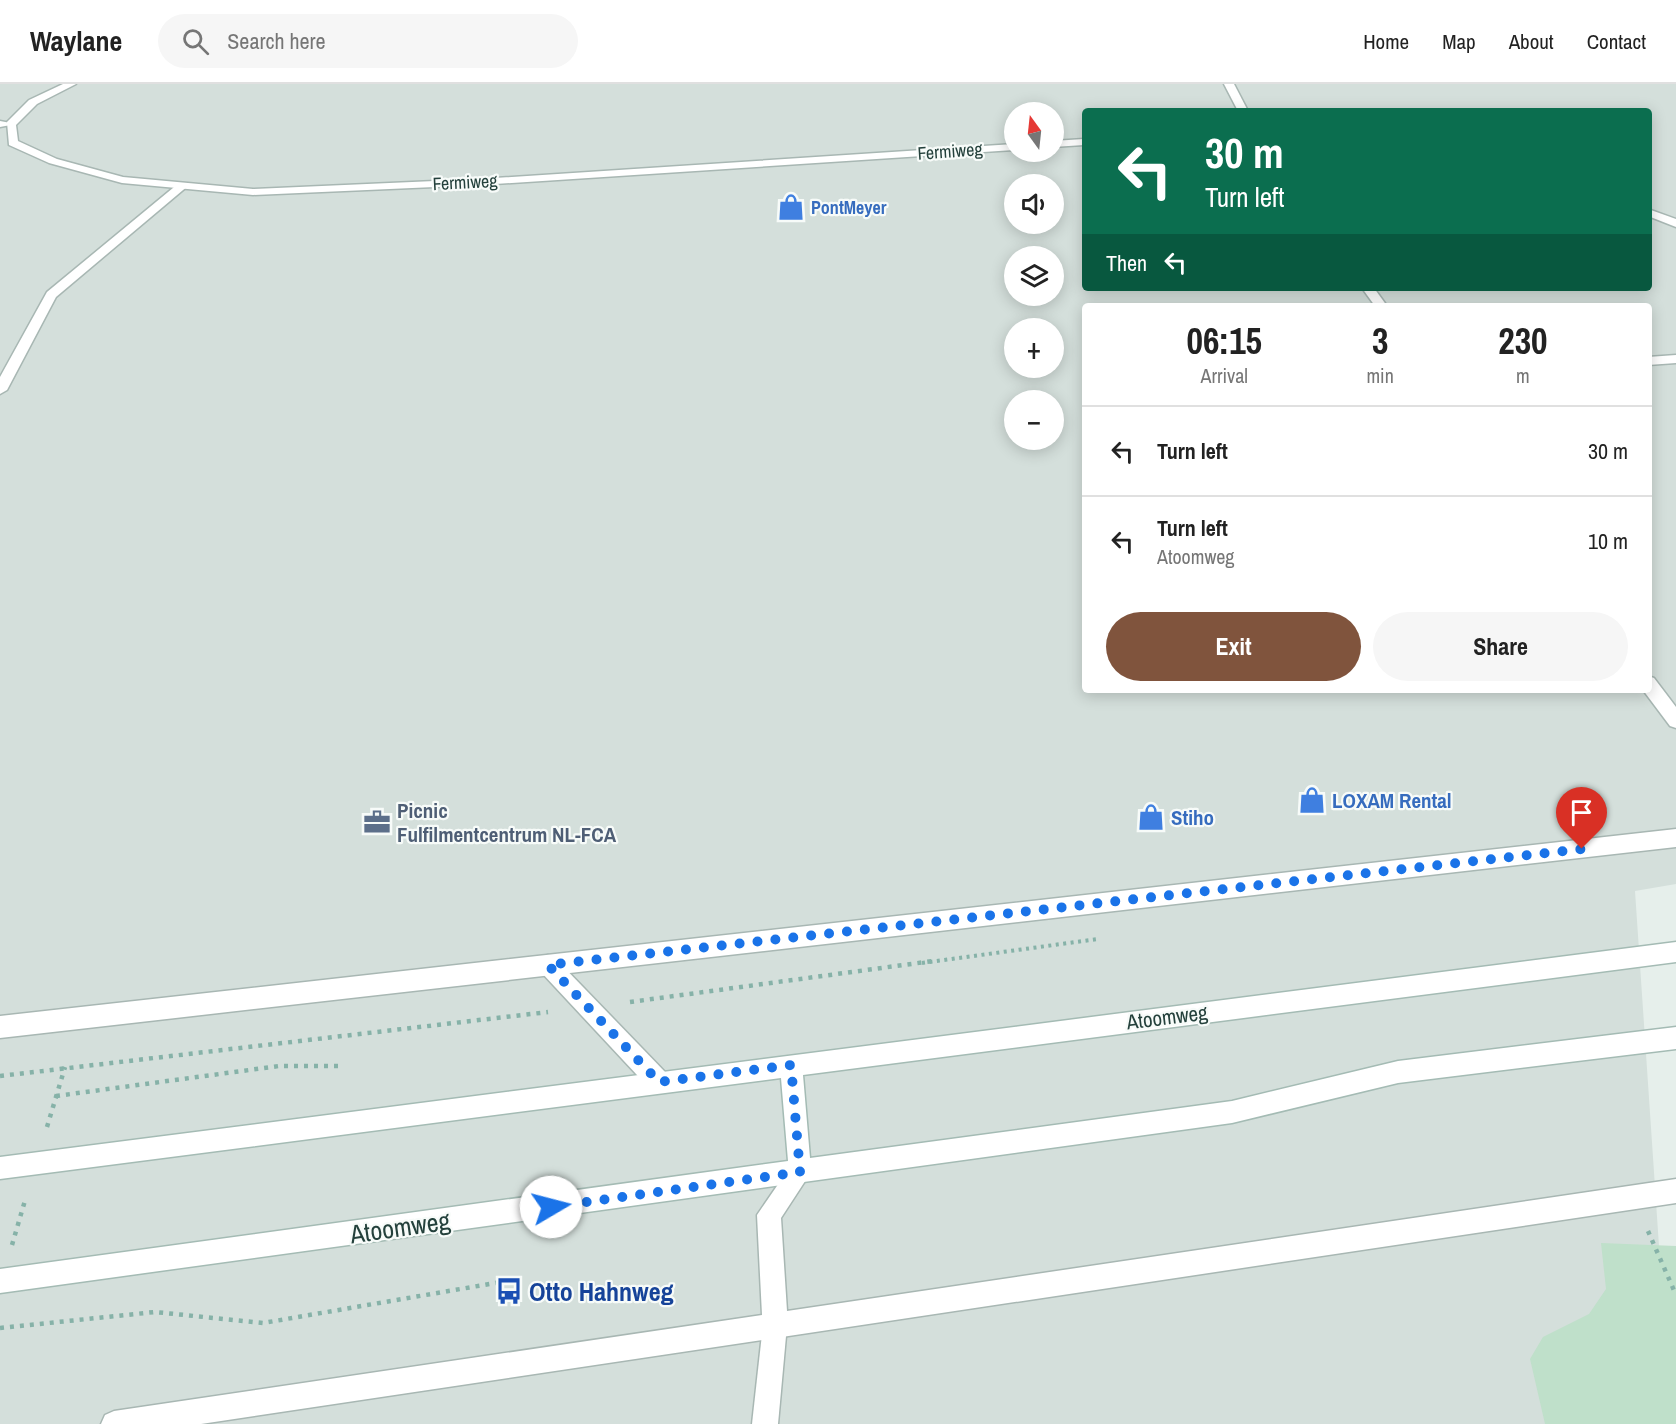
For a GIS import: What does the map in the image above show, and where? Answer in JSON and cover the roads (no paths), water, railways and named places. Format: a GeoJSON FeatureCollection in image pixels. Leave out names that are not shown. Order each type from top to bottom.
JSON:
{"type":"FeatureCollection","features":[{"type":"Feature","properties":{"kind":"street","name":"Fermiweg"},"geometry":{"type":"LineString","coordinates":[[71,84],[33,102],[5,124],[13,142],[53,161],[122,180],[253,192],[457,183],[1004,148]]}},
{"type":"Feature","properties":{"kind":"street"},"geometry":{"type":"LineString","coordinates":[[1229,84],[1241,108]]}},
{"type":"Feature","properties":{"kind":"street"},"geometry":{"type":"LineString","coordinates":[[1064,143],[1082,142]]}},
{"type":"Feature","properties":{"kind":"street"},"geometry":{"type":"LineString","coordinates":[[0,390],[51,295],[183,185]]}},
{"type":"Feature","properties":{"kind":"street"},"geometry":{"type":"LineString","coordinates":[[1652,214],[1676,223]]}},
{"type":"Feature","properties":{"kind":"street"},"geometry":{"type":"LineString","coordinates":[[1652,361],[1676,359]]}},
{"type":"Feature","properties":{"kind":"street"},"geometry":{"type":"LineString","coordinates":[[1652,688],[1676,721]]}},
{"type":"Feature","properties":{"kind":"street"},"geometry":{"type":"LineString","coordinates":[[0,1027],[1676,838]]}},
{"type":"Feature","properties":{"kind":"street","name":"Atoomweg"},"geometry":{"type":"LineString","coordinates":[[0,1168],[1676,952]]}},
{"type":"Feature","properties":{"kind":"street"},"geometry":{"type":"LineString","coordinates":[[548,965],[659,1082]]}},
{"type":"Feature","properties":{"kind":"street","name":"Atoomweg"},"geometry":{"type":"LineString","coordinates":[[0,1281],[1232,1112],[1398,1072],[1676,1038]]}},
{"type":"Feature","properties":{"kind":"street"},"geometry":{"type":"LineString","coordinates":[[765,1424],[775,1325],[769,1215],[800,1172],[791,1065]]}},
{"type":"Feature","properties":{"kind":"street"},"geometry":{"type":"LineString","coordinates":[[114,1424],[1676,1191]]}},
{"type":"Feature","properties":{"kind":"place","name":"PontMeyer"},"geometry":{"type":"Point","coordinates":[791,207]}},
{"type":"Feature","properties":{"kind":"place","name":"LOXAM Rental"},"geometry":{"type":"Point","coordinates":[1312,800]}},
{"type":"Feature","properties":{"kind":"place","name":"Stiho"},"geometry":{"type":"Point","coordinates":[1151,817]}},
{"type":"Feature","properties":{"kind":"place","name":"Picnic Fulfilmentcentrum NL-FCA"},"geometry":{"type":"Point","coordinates":[377,822]}},
{"type":"Feature","properties":{"kind":"place","name":"Otto Hahnweg"},"geometry":{"type":"Point","coordinates":[509,1291]}}]}
